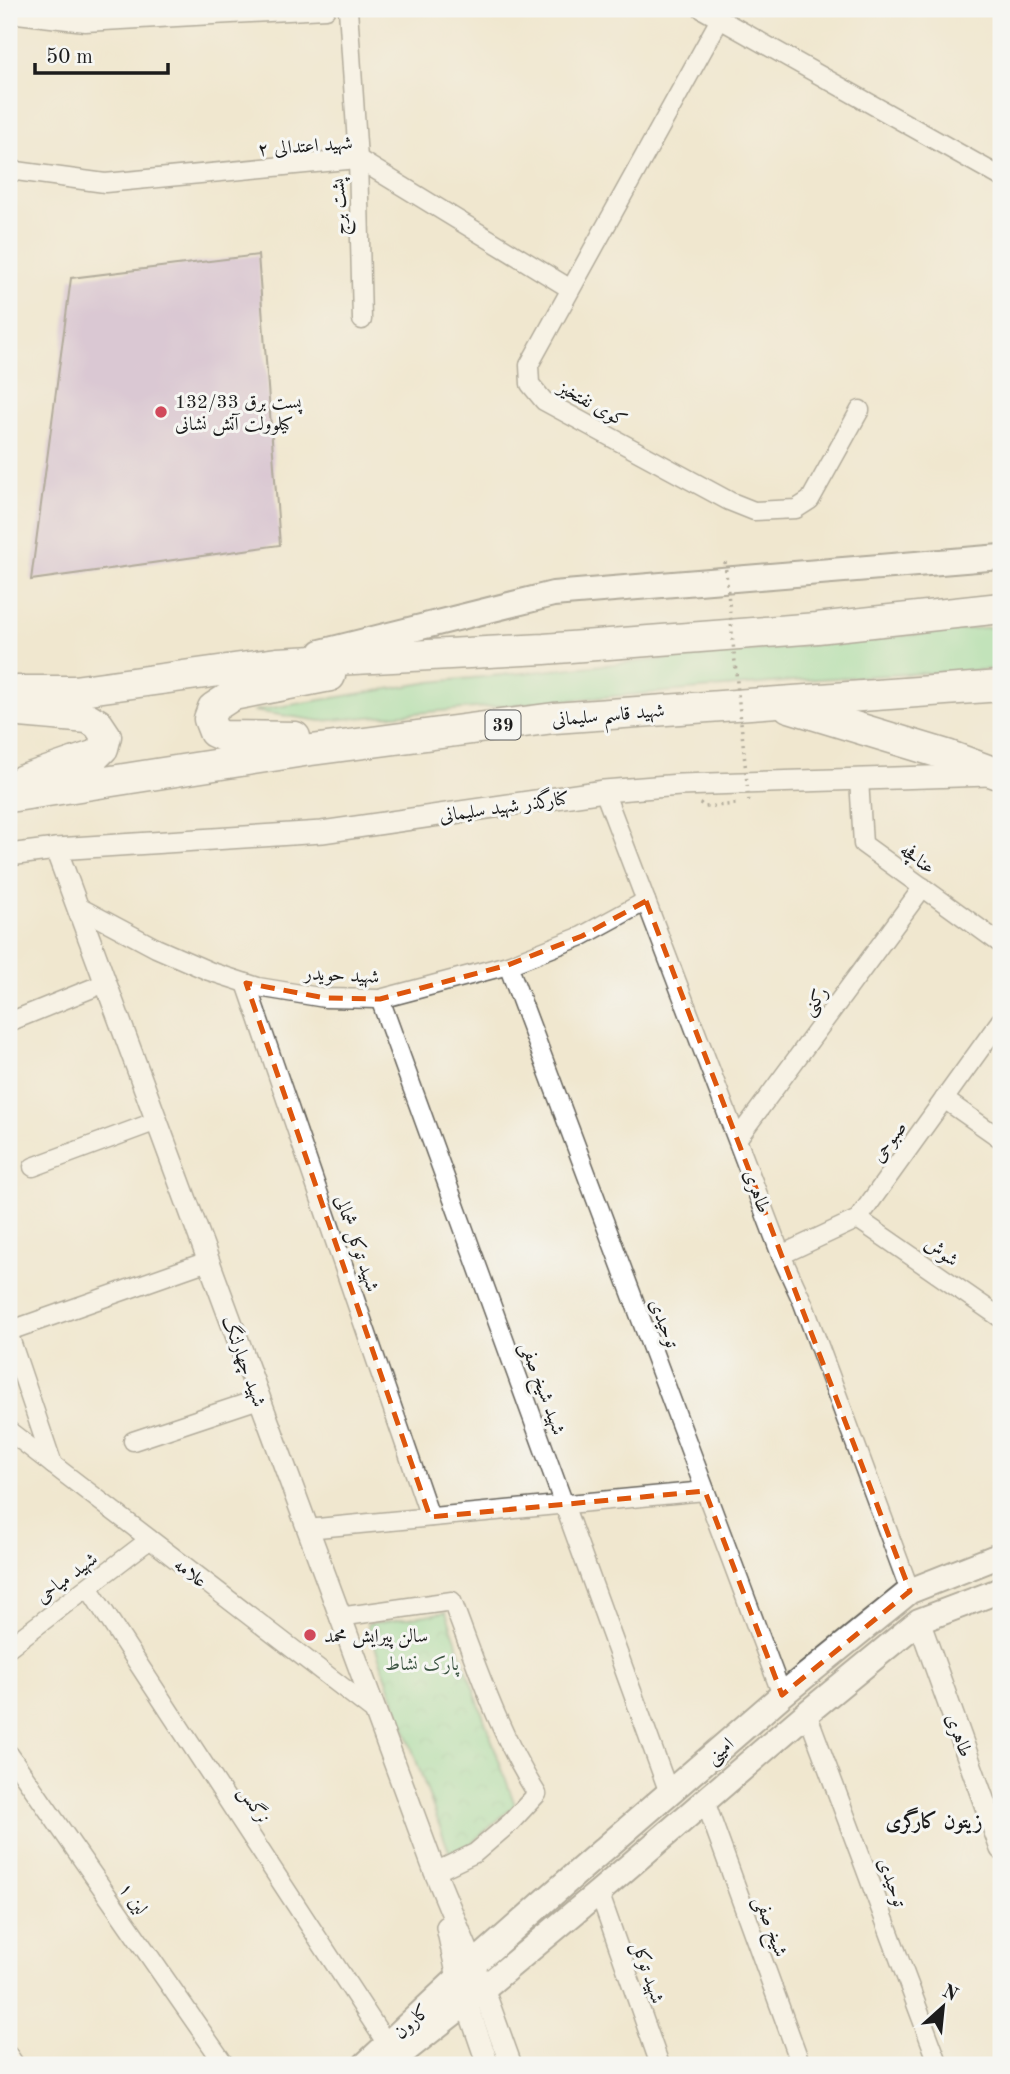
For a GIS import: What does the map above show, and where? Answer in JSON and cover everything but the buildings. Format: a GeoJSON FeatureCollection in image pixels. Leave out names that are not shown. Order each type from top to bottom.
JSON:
{"type":"FeatureCollection","features":[{"type":"Feature","properties":{"kind":"highway"},"geometry":{"type":"LineString","coordinates":[[9,691],[74,691],[277,663],[817,628],[1001,608]]}},
{"type":"Feature","properties":{"kind":"highway"},"geometry":{"type":"LineString","coordinates":[[402,738],[223,736],[214,732],[209,719],[213,708],[233,695],[426,655]]}},
{"type":"Feature","properties":{"kind":"highway","name":"شهید قاسم سلیمانی"},"geometry":{"type":"LineString","coordinates":[[9,797],[554,718],[1001,686]]}},
{"type":"Feature","properties":{"kind":"highway"},"geometry":{"type":"LineString","coordinates":[[772,701],[947,755],[1001,775]]}},
{"type":"Feature","properties":{"kind":"highway"},"geometry":{"type":"LineString","coordinates":[[9,711],[88,718],[98,724],[106,736],[103,748],[96,755],[9,784]]}},
{"type":"Feature","properties":{"kind":"main road"},"geometry":{"type":"LineString","coordinates":[[277,663],[553,594],[1001,557]]}},
{"type":"Feature","properties":{"kind":"main road","name":"امینی"},"geometry":{"type":"LineString","coordinates":[[466,1971],[782,1695],[910,1591],[1001,1555]]}},
{"type":"Feature","properties":{"kind":"main road","name":"امینی"},"geometry":{"type":"LineString","coordinates":[[475,1996],[919,1620],[1001,1590]]}},
{"type":"Feature","properties":{"kind":"main road"},"geometry":{"type":"LineString","coordinates":[[910,1591],[919,1620]]}},
{"type":"Feature","properties":{"kind":"main road","name":"کارون"},"geometry":{"type":"LineString","coordinates":[[387,2054],[466,1971]]}},
{"type":"Feature","properties":{"kind":"main road","name":"کارون"},"geometry":{"type":"LineString","coordinates":[[365,2065],[387,2054],[475,1996]]}},
{"type":"Feature","properties":{"kind":"street"},"geometry":{"type":"LineString","coordinates":[[9,13],[85,22],[326,9]]}},
{"type":"Feature","properties":{"kind":"street","name":"پشت برج"},"geometry":{"type":"LineString","coordinates":[[348,9],[358,159],[362,320]]}},
{"type":"Feature","properties":{"kind":"street"},"geometry":{"type":"LineString","coordinates":[[702,9],[1001,177]]}},
{"type":"Feature","properties":{"kind":"street","name":"کوی نفتخیز"},"geometry":{"type":"LineString","coordinates":[[720,19],[569,288],[529,365],[530,384],[544,401],[729,502],[754,512],[796,509],[810,500],[860,411]]}},
{"type":"Feature","properties":{"kind":"street","name":"شهید اعتدالی ۲"},"geometry":{"type":"LineString","coordinates":[[9,170],[105,183],[358,159],[569,288]]}},
{"type":"Feature","properties":{"kind":"street","name":"کنارگذر شهید سلیمانی"},"geometry":{"type":"LineString","coordinates":[[9,855],[56,849],[322,832],[604,791],[680,785],[1001,775]]}},
{"type":"Feature","properties":{"kind":"street","name":"عنافچه"},"geometry":{"type":"LineString","coordinates":[[859,779],[863,844],[1001,944]]}},
{"type":"Feature","properties":{"kind":"street","name":"طاهری"},"geometry":{"type":"LineString","coordinates":[[604,791],[781,1255],[803,1303],[910,1591]]}},
{"type":"Feature","properties":{"kind":"street","name":"شهید چهارلنگ"},"geometry":{"type":"LineString","coordinates":[[56,849],[435,1872],[475,1996]]}},
{"type":"Feature","properties":{"kind":"street","name":"رکنی"},"geometry":{"type":"LineString","coordinates":[[738,1138],[923,887]]}},
{"type":"Feature","properties":{"kind":"street","name":"شهید حویدر"},"geometry":{"type":"LineString","coordinates":[[77,906],[156,948],[246,983],[325,998],[380,999],[508,965],[582,936],[646,901]]}},
{"type":"Feature","properties":{"kind":"street","name":"توحیدی"},"geometry":{"type":"LineString","coordinates":[[508,965],[782,1695]]}},
{"type":"Feature","properties":{"kind":"street"},"geometry":{"type":"LineString","coordinates":[[9,1022],[105,983]]}},
{"type":"Feature","properties":{"kind":"street","name":"شهید توکل شمالی"},"geometry":{"type":"LineString","coordinates":[[246,983],[430,1517]]}},
{"type":"Feature","properties":{"kind":"street","name":"شهید شیخ صفی"},"geometry":{"type":"LineString","coordinates":[[380,999],[669,1793]]}},
{"type":"Feature","properties":{"kind":"street","name":"صبوحی"},"geometry":{"type":"LineString","coordinates":[[781,1255],[858,1219],[1001,1020]]}},
{"type":"Feature","properties":{"kind":"street"},"geometry":{"type":"LineString","coordinates":[[944,1099],[1001,1139]]}},
{"type":"Feature","properties":{"kind":"street"},"geometry":{"type":"LineString","coordinates":[[33,1167],[157,1121]]}},
{"type":"Feature","properties":{"kind":"street","name":"شوش"},"geometry":{"type":"LineString","coordinates":[[858,1219],[1001,1318]]}},
{"type":"Feature","properties":{"kind":"street"},"geometry":{"type":"LineString","coordinates":[[53,1465],[9,1333],[208,1261]]}},
{"type":"Feature","properties":{"kind":"street"},"geometry":{"type":"LineString","coordinates":[[133,1441],[259,1399]]}},
{"type":"Feature","properties":{"kind":"street","name":"علامه"},"geometry":{"type":"LineString","coordinates":[[9,1431],[375,1712]]}},
{"type":"Feature","properties":{"kind":"street"},"geometry":{"type":"LineString","coordinates":[[307,1529],[705,1491]]}},
{"type":"Feature","properties":{"kind":"street","name":"شهید میاحی"},"geometry":{"type":"LineString","coordinates":[[9,1647],[149,1540]]}},
{"type":"Feature","properties":{"kind":"street","name":"نرگس"},"geometry":{"type":"LineString","coordinates":[[88,1587],[387,2054]]}},
{"type":"Feature","properties":{"kind":"street"},"geometry":{"type":"LineString","coordinates":[[339,1616],[452,1601],[494,1710],[517,1762],[537,1794],[475,1853],[435,1872]]}},
{"type":"Feature","properties":{"kind":"street","name":"طاهری"},"geometry":{"type":"LineString","coordinates":[[919,1620],[1001,1849]]}},
{"type":"Feature","properties":{"kind":"street","name":"توحیدی"},"geometry":{"type":"LineString","coordinates":[[807,1713],[939,2065]]}},
{"type":"Feature","properties":{"kind":"street","name":"لین ۱"},"geometry":{"type":"LineString","coordinates":[[9,1754],[225,2065]]}},
{"type":"Feature","properties":{"kind":"street","name":"شیخ صفی"},"geometry":{"type":"LineString","coordinates":[[705,1801],[801,2065]]}},
{"type":"Feature","properties":{"kind":"street","name":"شهید توکل"},"geometry":{"type":"LineString","coordinates":[[599,1892],[660,2065]]}},
{"type":"Feature","properties":{"kind":"street"},"geometry":{"type":"LineString","coordinates":[[475,1996],[488,2065]]}},
{"type":"Feature","properties":{"kind":"street"},"geometry":{"type":"LineString","coordinates":[[475,1996],[512,2065]]}},
{"type":"Feature","properties":{"kind":"street"},"geometry":{"type":"LineString","coordinates":[[9,2056],[15,2065]]}},
{"type":"Feature","properties":{"kind":"path"},"geometry":{"type":"LineString","coordinates":[[705,807],[749,803],[725,562]]}},
{"type":"Feature","properties":{"kind":"highlighted area"},"geometry":{"type":"Polygon","coordinates":[[[646,901],[910,1591],[782,1695],[705,1491],[430,1517],[246,983],[325,998],[380,999],[508,965],[582,936],[646,901]]]}},
{"type":"Feature","properties":{"kind":"green space"},"geometry":{"type":"Polygon","coordinates":[[[1001,626],[1001,669],[818,679],[321,721],[253,711],[431,682],[1001,626]]]}},
{"type":"Feature","properties":{"kind":"green space","name":"پارک نشاط"},"geometry":{"type":"Polygon","coordinates":[[[446,1612],[515,1805],[452,1860],[367,1624],[446,1612]]]}},
{"type":"Feature","properties":{"kind":"place","name":"پست برق 132/33 کیلوولت آتش نشانی"},"geometry":{"type":"Point","coordinates":[161,412]}},
{"type":"Feature","properties":{"kind":"place","name":"سالن پیرایش محمد"},"geometry":{"type":"Point","coordinates":[310,1635]}},
{"type":"Feature","properties":{"kind":"district","name":"زیتون کارگری"},"geometry":{"type":"Point","coordinates":[934,1821]}}]}
